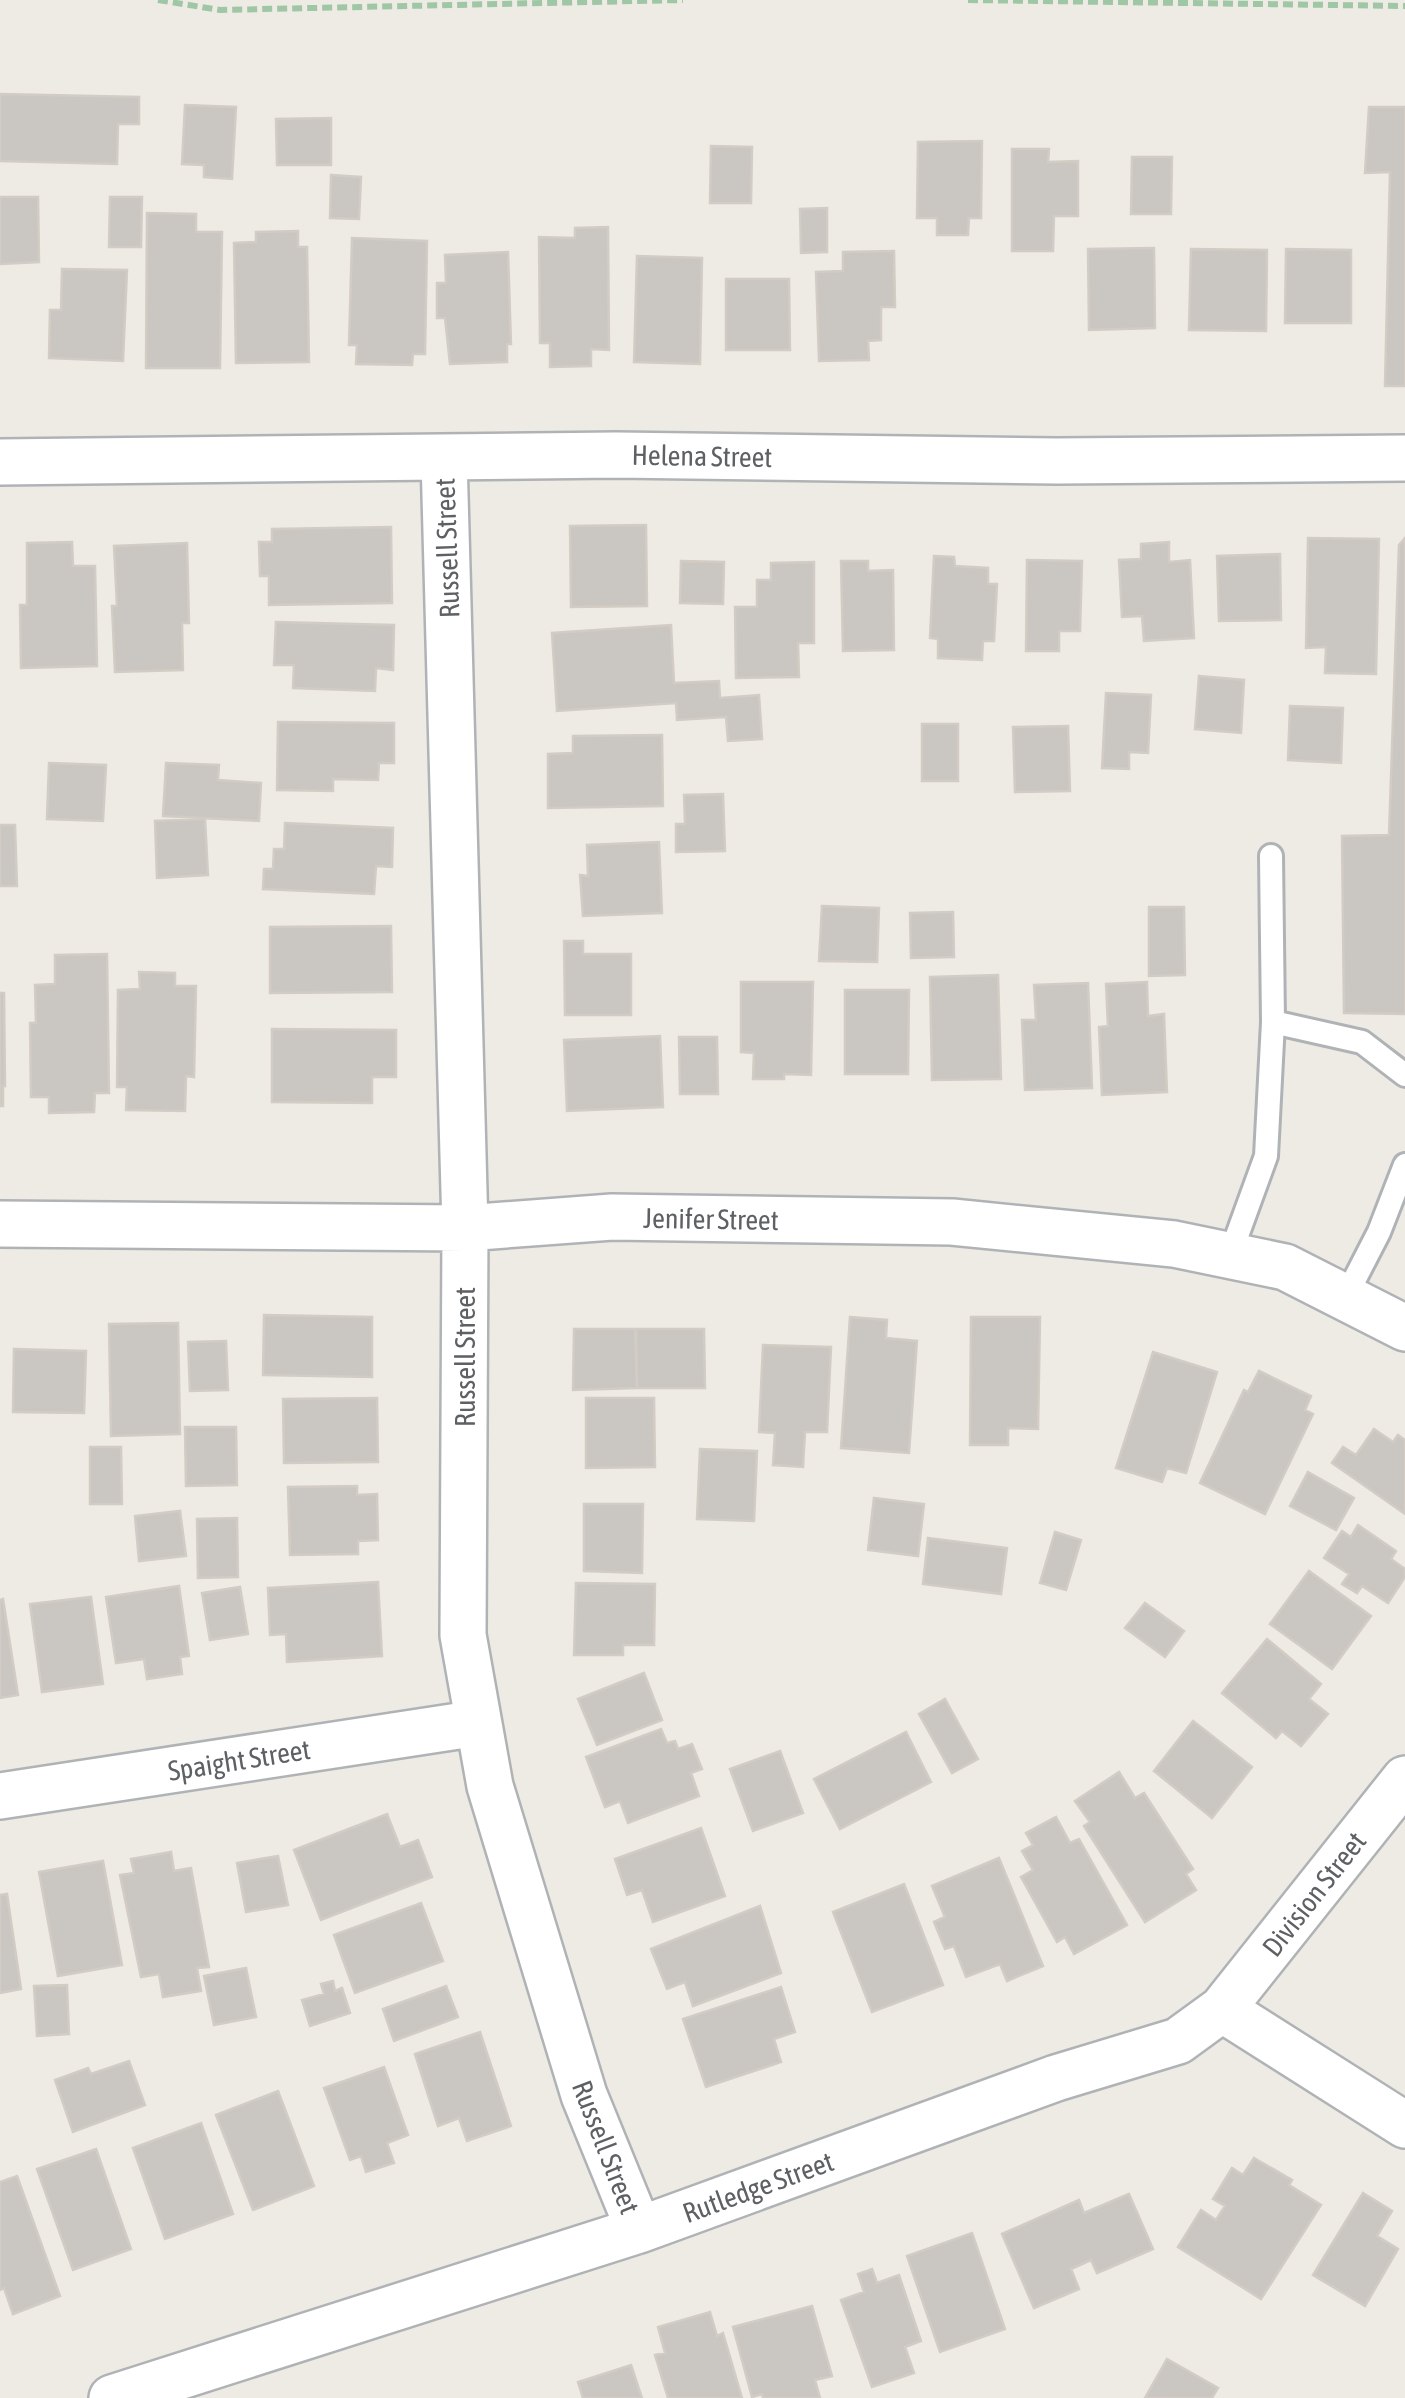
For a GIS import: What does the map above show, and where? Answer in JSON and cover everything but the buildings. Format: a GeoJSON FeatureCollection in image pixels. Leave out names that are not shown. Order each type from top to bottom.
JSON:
{"type":"FeatureCollection","features":[{"type":"Feature","properties":{"kind":"street","name":"Helena Street"},"geometry":{"type":"LineString","coordinates":[[0,462],[616,455],[1057,461],[1405,458]]}},
{"type":"Feature","properties":{"kind":"street","name":"Russell Street"},"geometry":{"type":"LineString","coordinates":[[444,458],[465,1228],[463,1635],[490,1786],[584,2096],[639,2230]]}},
{"type":"Feature","properties":{"kind":"street","name":"Jenifer Street"},"geometry":{"type":"LineString","coordinates":[[0,1224],[465,1228],[612,1217],[952,1222],[1174,1244],[1285,1267],[1405,1328]]}},
{"type":"Feature","properties":{"kind":"street","name":"Spaight Street"},"geometry":{"type":"LineString","coordinates":[[0,1796],[478,1723]]}},
{"type":"Feature","properties":{"kind":"street","name":"Division Street"},"geometry":{"type":"LineString","coordinates":[[1222,2009],[1405,1779]]}},
{"type":"Feature","properties":{"kind":"street","name":"Rutledge Street"},"geometry":{"type":"LineString","coordinates":[[112,2398],[639,2230],[1056,2078],[1178,2041],[1222,2009]]}},
{"type":"Feature","properties":{"kind":"street"},"geometry":{"type":"LineString","coordinates":[[1222,2009],[1405,2125]]}},
{"type":"Feature","properties":{"kind":"lane"},"geometry":{"type":"LineString","coordinates":[[1230,1255],[1266,1156],[1273,1022],[1271,856]]}},
{"type":"Feature","properties":{"kind":"lane"},"geometry":{"type":"LineString","coordinates":[[1273,1022],[1362,1042],[1405,1075]]}},
{"type":"Feature","properties":{"kind":"lane"},"geometry":{"type":"LineString","coordinates":[[1345,1298],[1379,1232],[1405,1165]]}},
{"type":"Feature","properties":{"kind":"path"},"geometry":{"type":"LineString","coordinates":[[158,0],[220,10],[683,0]]}},
{"type":"Feature","properties":{"kind":"path"},"geometry":{"type":"LineString","coordinates":[[968,0],[1405,6]]}}]}
